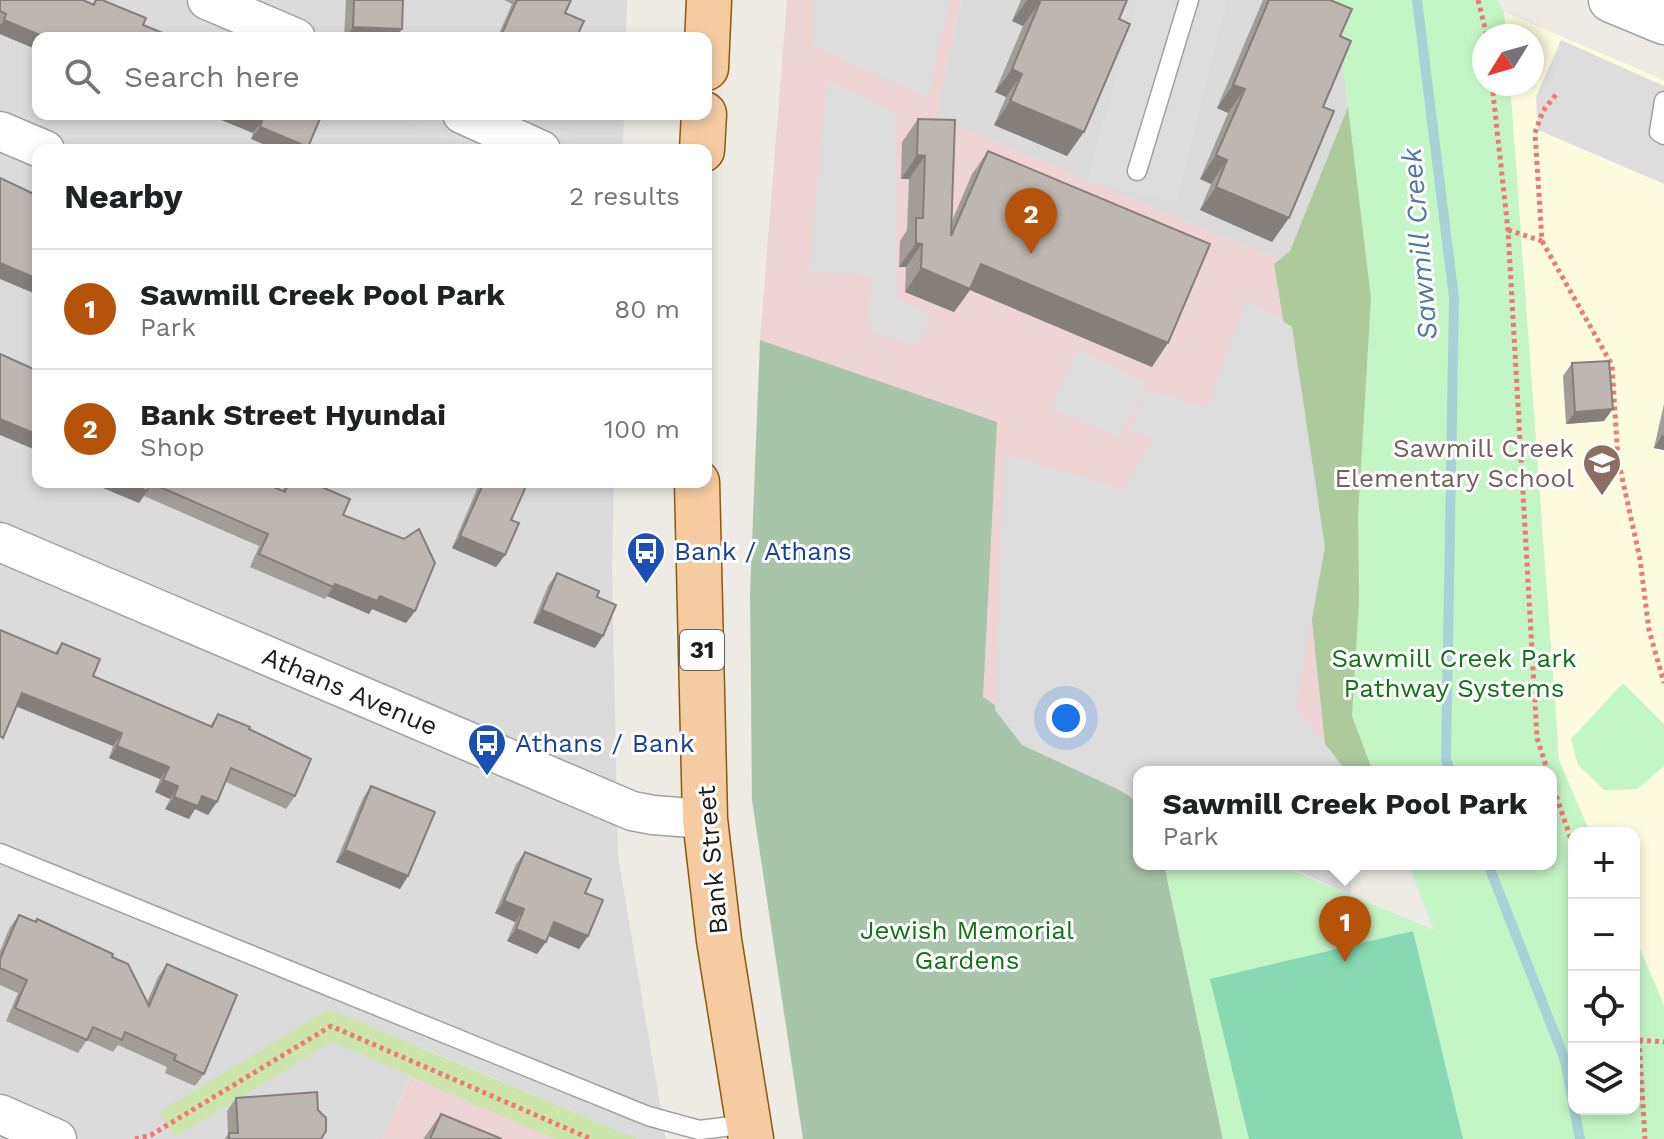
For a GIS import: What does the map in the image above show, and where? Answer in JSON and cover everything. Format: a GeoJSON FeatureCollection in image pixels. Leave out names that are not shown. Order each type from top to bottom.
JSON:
{"type":"FeatureCollection","features":[{"type":"Feature","properties":{"kind":"main road"},"geometry":{"type":"LineString","coordinates":[[708,32],[709,0]]}},
{"type":"Feature","properties":{"kind":"main road"},"geometry":{"type":"LineString","coordinates":[[702,144],[704,120]]}},
{"type":"Feature","properties":{"kind":"main road","name":"Bank Street"},"geometry":{"type":"LineString","coordinates":[[697,488],[705,819],[719,940],[750,1132]]}},
{"type":"Feature","properties":{"kind":"street"},"geometry":{"type":"LineString","coordinates":[[207,0],[289,23]]}},
{"type":"Feature","properties":{"kind":"street"},"geometry":{"type":"LineString","coordinates":[[1611,0],[1664,22]]}},
{"type":"Feature","properties":{"kind":"street"},"geometry":{"type":"LineString","coordinates":[[475,120],[528,144]]}},
{"type":"Feature","properties":{"kind":"street"},"geometry":{"type":"LineString","coordinates":[[0,131],[32,145]]}},
{"type":"Feature","properties":{"kind":"street","name":"Athans Avenue"},"geometry":{"type":"LineString","coordinates":[[0,542],[632,811],[705,819]]}},
{"type":"Feature","properties":{"kind":"street"},"geometry":{"type":"LineString","coordinates":[[0,1114],[57,1139]]}},
{"type":"Feature","properties":{"kind":"lane"},"geometry":{"type":"LineString","coordinates":[[1137,171],[1189,0]]}},
{"type":"Feature","properties":{"kind":"lane"},"geometry":{"type":"LineString","coordinates":[[1664,101],[1659,132],[1664,135]]}},
{"type":"Feature","properties":{"kind":"lane"},"geometry":{"type":"LineString","coordinates":[[0,853],[648,1116],[699,1130],[750,1132]]}},
{"type":"Feature","properties":{"kind":"path"},"geometry":{"type":"LineString","coordinates":[[1478,0],[1484,24]]}},
{"type":"Feature","properties":{"kind":"path"},"geometry":{"type":"LineString","coordinates":[[1558,92],[1543,111],[1535,133],[1542,241],[1612,365],[1618,459],[1640,559],[1649,630],[1664,683]]}},
{"type":"Feature","properties":{"kind":"path"},"geometry":{"type":"LineString","coordinates":[[1493,96],[1508,230],[1537,738],[1546,766]]}},
{"type":"Feature","properties":{"kind":"path"},"geometry":{"type":"LineString","coordinates":[[1508,230],[1542,241]]}},
{"type":"Feature","properties":{"kind":"path"},"geometry":{"type":"LineString","coordinates":[[1557,798],[1568,831]]}},
{"type":"Feature","properties":{"kind":"path"},"geometry":{"type":"LineString","coordinates":[[135,1139],[151,1135],[331,1026],[591,1139]]}},
{"type":"Feature","properties":{"kind":"path"},"geometry":{"type":"LineString","coordinates":[[1640,1040],[1664,1042]]}},
{"type":"Feature","properties":{"kind":"path"},"geometry":{"type":"LineString","coordinates":[[1639,1043],[1645,1139]]}},
{"type":"Feature","properties":{"kind":"shaded area"},"geometry":{"type":"Polygon","coordinates":[[[0,0],[627,0],[626,32],[32,32],[32,120],[624,120],[623,144],[32,144],[32,488],[614,488],[612,567],[618,857],[666,1139],[638,1139],[423,1048],[382,1139],[0,1139],[0,0]]]}},
{"type":"Feature","properties":{"kind":"shaded area"},"geometry":{"type":"Polygon","coordinates":[[[787,0],[961,0],[937,117],[1371,298],[1374,766],[1133,766],[1133,799],[983,698],[760,340],[787,0]]]}},
{"type":"Feature","properties":{"kind":"shaded area"},"geometry":{"type":"Polygon","coordinates":[[[813,0],[949,0],[928,97],[813,46],[813,0]]]}},
{"type":"Feature","properties":{"kind":"shaded area"},"geometry":{"type":"Polygon","coordinates":[[[961,0],[1335,0],[1371,298],[936,117],[961,0]]]}},
{"type":"Feature","properties":{"kind":"shaded area"},"geometry":{"type":"Polygon","coordinates":[[[1137,0],[1228,0],[1176,201],[1087,182],[1137,0]]]}},
{"type":"Feature","properties":{"kind":"shaded area","name":"Sawmill Creek Elementary School"},"geometry":{"type":"Polygon","coordinates":[[[1504,12],[1532,24],[1505,24],[1504,12]]]}},
{"type":"Feature","properties":{"kind":"shaded area","name":"Sawmill Creek Elementary School"},"geometry":{"type":"Polygon","coordinates":[[[1544,29],[1664,80],[1664,1005],[1640,949],[1640,827],[1587,827],[1559,760],[1511,96],[1544,96],[1544,29]]]}},
{"type":"Feature","properties":{"kind":"shaded area"},"geometry":{"type":"Polygon","coordinates":[[[1561,40],[1664,86],[1664,184],[1538,130],[1536,97],[1544,96],[1544,79],[1561,40]]]}},
{"type":"Feature","properties":{"kind":"shaded area"},"geometry":{"type":"Polygon","coordinates":[[[827,81],[895,112],[897,297],[930,315],[918,346],[869,330],[871,275],[809,271],[827,81]]]}},
{"type":"Feature","properties":{"kind":"shaded area"},"geometry":{"type":"Polygon","coordinates":[[[402,120],[539,120],[577,137],[574,144],[455,144],[402,120]]]}},
{"type":"Feature","properties":{"kind":"shaded area"},"geometry":{"type":"Polygon","coordinates":[[[1246,299],[1292,327],[1325,547],[1296,707],[1342,766],[1133,766],[1133,796],[1022,745],[995,710],[1004,454],[1123,489],[1152,439],[1129,428],[1146,389],[1207,408],[1246,299]]]}},
{"type":"Feature","properties":{"kind":"shaded area"},"geometry":{"type":"Polygon","coordinates":[[[1077,349],[1145,383],[1119,438],[1051,407],[1077,349]]]}},
{"type":"Feature","properties":{"kind":"shaded area"},"geometry":{"type":"Polygon","coordinates":[[[1296,870],[1351,870],[1351,895],[1296,870]]]}},
{"type":"Feature","properties":{"kind":"shaded area"},"geometry":{"type":"Polygon","coordinates":[[[411,1076],[554,1139],[382,1139],[411,1076]]]}},
{"type":"Feature","properties":{"kind":"green space","name":"Sawmill Creek Park Pathway Systems"},"geometry":{"type":"Polygon","coordinates":[[[1335,0],[1497,0],[1504,12],[1505,24],[1472,24],[1472,96],[1511,96],[1559,760],[1587,827],[1568,827],[1568,1115],[1640,1115],[1640,949],[1664,1005],[1664,1139],[1223,1139],[1165,870],[1290,870],[1434,930],[1410,870],[1557,870],[1557,766],[1371,766],[1352,716],[1359,600],[1358,516],[1371,298],[1335,0]]]}},
{"type":"Feature","properties":{"kind":"green space","name":"Sawmill Creek Park Pathway Systems"},"geometry":{"type":"Polygon","coordinates":[[[1472,85],[1472,96],[1485,96],[1536,766],[1327,766],[1312,621],[1317,527],[1274,264],[1290,251],[1354,92],[1472,85]]]}},
{"type":"Feature","properties":{"kind":"green space","name":"Jewish Memorial Gardens"},"geometry":{"type":"Polygon","coordinates":[[[760,340],[997,422],[983,697],[1133,799],[1133,870],[1165,870],[1223,1139],[803,1139],[752,800],[750,593],[760,340]]]}},
{"type":"Feature","properties":{"kind":"green space"},"geometry":{"type":"Polygon","coordinates":[[[1623,683],[1664,724],[1664,766],[1637,789],[1604,790],[1578,765],[1571,739],[1623,683]]]}},
{"type":"Feature","properties":{"kind":"green space"},"geometry":{"type":"Polygon","coordinates":[[[1413,931],[1463,1139],[1249,1139],[1210,979],[1413,931]]]}},
{"type":"Feature","properties":{"kind":"green space"},"geometry":{"type":"Polygon","coordinates":[[[329,1009],[638,1139],[554,1139],[332,1042],[175,1137],[159,1112],[329,1009]]]}},
{"type":"Feature","properties":{"kind":"building"},"geometry":{"type":"Polygon","coordinates":[[[0,0],[83,0],[94,5],[96,0],[102,0],[146,18],[143,25],[160,32],[33,32],[4,20],[6,14],[0,11],[0,0]]]}},
{"type":"Feature","properties":{"kind":"building"},"geometry":{"type":"Polygon","coordinates":[[[354,0],[403,0],[402,29],[353,27],[354,0]]]}},
{"type":"Feature","properties":{"kind":"building"},"geometry":{"type":"Polygon","coordinates":[[[517,0],[571,0],[565,13],[584,21],[579,32],[503,32],[517,0]]]}},
{"type":"Feature","properties":{"kind":"building"},"geometry":{"type":"Polygon","coordinates":[[[1034,0],[1127,0],[1119,19],[1130,24],[1084,132],[1010,101],[1022,74],[1012,69],[1040,2],[1034,0]]]}},
{"type":"Feature","properties":{"kind":"building"},"geometry":{"type":"Polygon","coordinates":[[[1269,0],[1330,0],[1352,9],[1340,36],[1351,41],[1323,107],[1334,111],[1289,218],[1216,187],[1227,160],[1216,155],[1245,89],[1233,85],[1269,0]]]}},
{"type":"Feature","properties":{"kind":"building"},"geometry":{"type":"Polygon","coordinates":[[[918,119],[955,120],[951,236],[988,151],[1210,244],[1168,343],[981,264],[970,289],[921,268],[922,244],[916,243],[916,218],[923,218],[925,156],[917,155],[918,119]]]}},
{"type":"Feature","properties":{"kind":"building"},"geometry":{"type":"Polygon","coordinates":[[[260,120],[319,120],[309,144],[301,144],[260,127],[260,120]]]}},
{"type":"Feature","properties":{"kind":"building"},"geometry":{"type":"Polygon","coordinates":[[[0,178],[32,193],[32,276],[0,263],[0,178]]]}},
{"type":"Feature","properties":{"kind":"building"},"geometry":{"type":"Polygon","coordinates":[[[0,354],[32,368],[32,432],[0,419],[0,354]]]}},
{"type":"Feature","properties":{"kind":"building"},"geometry":{"type":"Polygon","coordinates":[[[1609,361],[1613,409],[1575,412],[1572,363],[1609,361]]]}},
{"type":"Feature","properties":{"kind":"building"},"geometry":{"type":"Polygon","coordinates":[[[162,488],[276,488],[285,492],[287,488],[324,488],[350,499],[343,515],[404,539],[419,529],[435,563],[415,611],[380,596],[377,601],[335,584],[333,587],[259,554],[268,534],[162,488]]]}},
{"type":"Feature","properties":{"kind":"building"},"geometry":{"type":"Polygon","coordinates":[[[481,488],[525,488],[511,520],[519,523],[505,555],[460,536],[481,488]]]}},
{"type":"Feature","properties":{"kind":"building"},"geometry":{"type":"Polygon","coordinates":[[[557,573],[599,591],[597,597],[616,605],[603,636],[542,610],[557,573]]]}},
{"type":"Feature","properties":{"kind":"building"},"geometry":{"type":"Polygon","coordinates":[[[0,630],[57,654],[62,643],[100,659],[93,676],[212,727],[218,714],[311,759],[295,796],[231,768],[217,802],[202,796],[198,806],[174,797],[178,786],[163,780],[169,767],[117,746],[122,733],[22,693],[3,738],[0,736],[0,630]]]}},
{"type":"Feature","properties":{"kind":"building"},"geometry":{"type":"Polygon","coordinates":[[[371,786],[435,812],[408,876],[345,850],[371,786]]]}},
{"type":"Feature","properties":{"kind":"building"},"geometry":{"type":"Polygon","coordinates":[[[525,852],[591,879],[585,893],[603,900],[588,936],[554,922],[546,942],[516,929],[524,909],[504,901],[525,852]]]}},
{"type":"Feature","properties":{"kind":"building"},"geometry":{"type":"Polygon","coordinates":[[[19,915],[36,922],[37,919],[128,964],[149,1006],[167,964],[237,995],[204,1074],[174,1060],[176,1055],[125,1032],[122,1040],[93,1027],[87,1040],[15,1008],[27,980],[0,968],[0,959],[19,915]]]}},
{"type":"Feature","properties":{"kind":"building"},"geometry":{"type":"Polygon","coordinates":[[[317,1092],[318,1110],[326,1118],[326,1131],[321,1139],[229,1139],[229,1133],[238,1133],[236,1098],[317,1092]]]}},
{"type":"Feature","properties":{"kind":"building"},"geometry":{"type":"Polygon","coordinates":[[[441,1114],[502,1139],[430,1139],[441,1114]]]}},
{"type":"Feature","properties":{"kind":"waterway","name":"Sawmill Creek"},"geometry":{"type":"LineString","coordinates":[[1417,0],[1454,298],[1446,760],[1448,766]]}},
{"type":"Feature","properties":{"kind":"waterway","name":"Sawmill Creek"},"geometry":{"type":"LineString","coordinates":[[1490,870],[1565,1060],[1568,1076]]}},
{"type":"Feature","properties":{"kind":"waterway","name":"Sawmill Creek"},"geometry":{"type":"LineString","coordinates":[[1575,1115],[1580,1139]]}},
{"type":"Feature","properties":{"kind":"place","name":"Bank Street Hyundai"},"geometry":{"type":"Point","coordinates":[1031,254]}},
{"type":"Feature","properties":{"kind":"place","name":"Sawmill Creek Elementary School"},"geometry":{"type":"Point","coordinates":[1602,497]}},
{"type":"Feature","properties":{"kind":"place","name":"Bank / Athans"},"geometry":{"type":"Point","coordinates":[646,585]}},
{"type":"Feature","properties":{"kind":"place","name":"Athans / Bank"},"geometry":{"type":"Point","coordinates":[487,777]}},
{"type":"Feature","properties":{"kind":"place","name":"Sawmill Creek Pool Park"},"geometry":{"type":"Point","coordinates":[1345,962]}}]}
